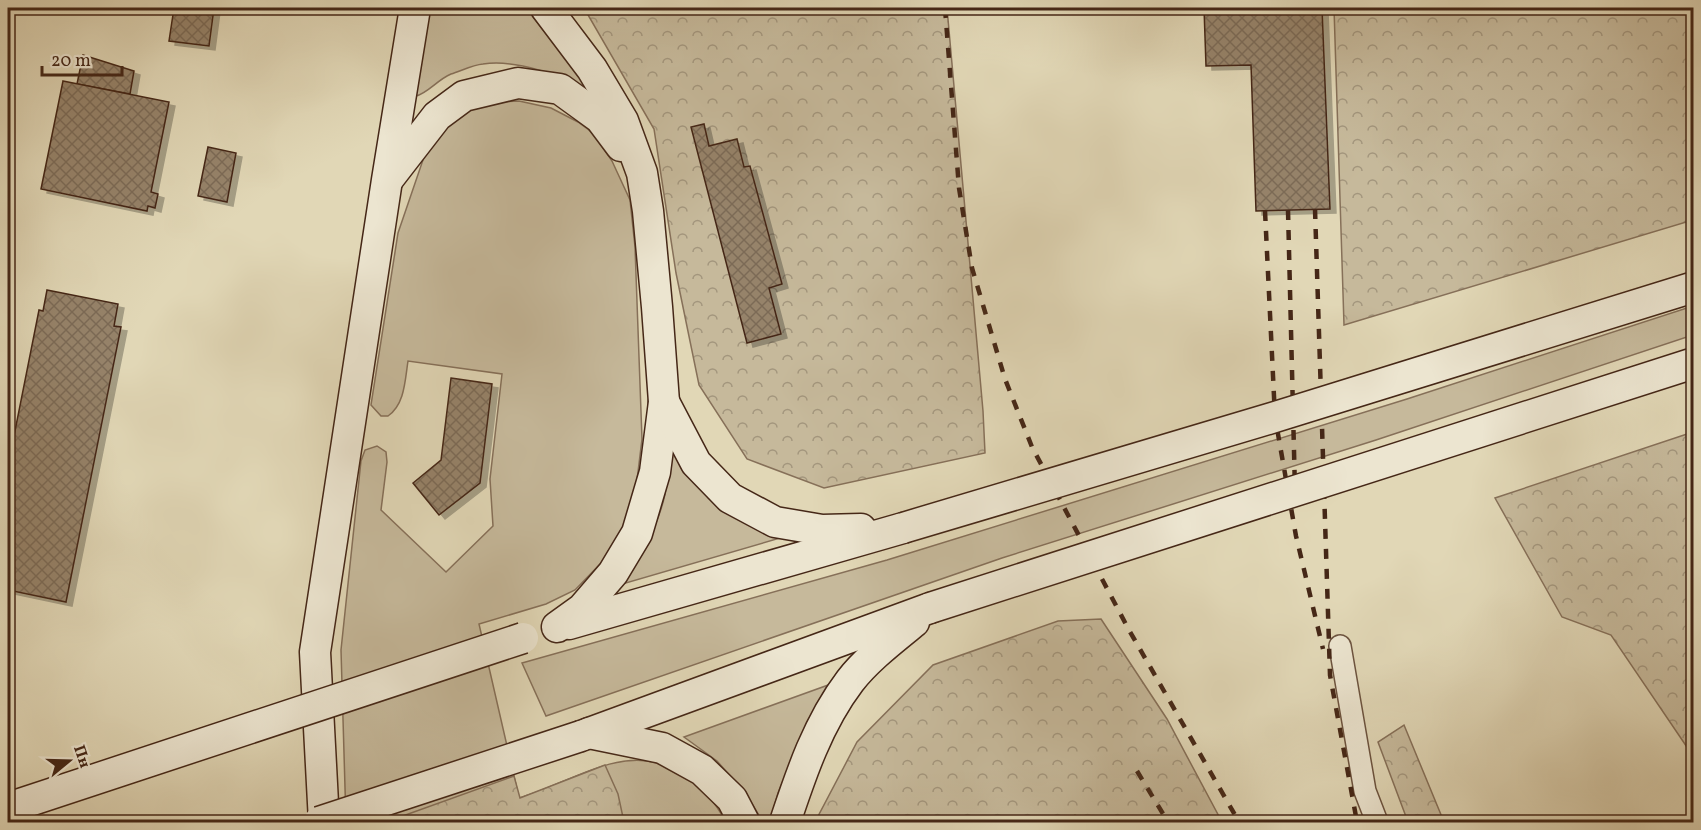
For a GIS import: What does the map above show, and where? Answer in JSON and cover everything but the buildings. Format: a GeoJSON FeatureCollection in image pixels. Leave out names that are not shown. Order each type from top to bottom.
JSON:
{"type":"FeatureCollection","features":[{"type":"Feature","properties":{"kind":"main road"},"geometry":{"type":"LineString","coordinates":[[324,822],[315,652],[415,8]]}},
{"type":"Feature","properties":{"kind":"main road"},"geometry":{"type":"LineString","coordinates":[[546,8],[592,69],[623,121],[642,173],[648,211],[664,402],[654,472],[637,534],[613,573],[582,609],[557,627]]}},
{"type":"Feature","properties":{"kind":"main road"},"geometry":{"type":"LineString","coordinates":[[387,180],[437,116],[464,96],[518,83],[560,89],[600,118],[626,153],[648,211]]}},
{"type":"Feature","properties":{"kind":"main road"},"geometry":{"type":"LineString","coordinates":[[8,808],[557,627],[903,528],[1275,417],[1694,287]]}},
{"type":"Feature","properties":{"kind":"main road"},"geometry":{"type":"LineString","coordinates":[[319,822],[585,734],[930,608],[1694,363]]}},
{"type":"Feature","properties":{"kind":"main road"},"geometry":{"type":"LineString","coordinates":[[664,402],[696,463],[730,498],[775,522],[822,530],[903,528]]}},
{"type":"Feature","properties":{"kind":"main road"},"geometry":{"type":"LineString","coordinates":[[785,822],[804,765],[850,681],[878,652],[930,608]]}},
{"type":"Feature","properties":{"kind":"main road"},"geometry":{"type":"LineString","coordinates":[[585,734],[662,748],[702,770],[732,800],[744,822]]}},
{"type":"Feature","properties":{"kind":"street"},"geometry":{"type":"LineString","coordinates":[[1340,646],[1365,791],[1377,822]]}},
{"type":"Feature","properties":{"kind":"green space"},"geometry":{"type":"Polygon","coordinates":[[[427,8],[526,8],[591,91],[525,66],[497,63],[483,64],[451,74],[416,96],[415,88],[427,8]]]}},
{"type":"Feature","properties":{"kind":"green space"},"geometry":{"type":"Polygon","coordinates":[[[584,8],[947,8],[985,453],[824,488],[747,459],[699,385],[676,273],[654,129],[584,8]]]}},
{"type":"Feature","properties":{"kind":"green space"},"geometry":{"type":"Polygon","coordinates":[[[1334,8],[1693,8],[1693,220],[1344,325],[1334,8]]]}},
{"type":"Feature","properties":{"kind":"green space"},"geometry":{"type":"Polygon","coordinates":[[[519,101],[551,108],[593,133],[612,161],[630,200],[635,247],[642,439],[637,480],[626,522],[602,562],[575,590],[546,604],[479,624],[519,798],[605,765],[640,760],[660,764],[696,785],[708,795],[726,822],[346,822],[341,650],[361,461],[365,450],[377,446],[386,452],[387,462],[381,510],[446,572],[493,526],[490,479],[502,374],[408,361],[403,391],[394,411],[388,416],[381,416],[371,405],[398,233],[425,154],[442,131],[463,113],[491,102],[519,101]]]}},
{"type":"Feature","properties":{"kind":"green space"},"geometry":{"type":"Polygon","coordinates":[[[1693,306],[1693,335],[1376,440],[1002,558],[546,716],[522,663],[887,560],[1407,399],[1693,306]]]}},
{"type":"Feature","properties":{"kind":"green space"},"geometry":{"type":"Polygon","coordinates":[[[1694,432],[1693,756],[1611,635],[1562,617],[1495,498],[1694,432]]]}},
{"type":"Feature","properties":{"kind":"green space"},"geometry":{"type":"Polygon","coordinates":[[[670,437],[787,536],[619,585],[640,553],[658,519],[665,494],[670,437]]]}},
{"type":"Feature","properties":{"kind":"green space"},"geometry":{"type":"Polygon","coordinates":[[[1101,619],[1167,719],[1222,822],[1080,822],[1075,815],[1064,822],[815,822],[857,742],[933,665],[1058,621],[1101,619]]]}},
{"type":"Feature","properties":{"kind":"green space"},"geometry":{"type":"Polygon","coordinates":[[[831,684],[808,722],[778,793],[770,822],[763,822],[746,794],[717,761],[684,737],[831,684]]]}},
{"type":"Feature","properties":{"kind":"green space"},"geometry":{"type":"Polygon","coordinates":[[[1404,725],[1444,822],[1408,822],[1378,742],[1404,725]]]}},
{"type":"Feature","properties":{"kind":"green space"},"geometry":{"type":"Polygon","coordinates":[[[605,765],[618,794],[624,822],[386,822],[514,776],[520,798],[605,765]]]}},
{"type":"Feature","properties":{"kind":"railway"},"geometry":{"type":"LineString","coordinates":[[945,8],[959,188],[972,268],[1005,379],[1032,447],[1129,630],[1239,822]]}},
{"type":"Feature","properties":{"kind":"railway"},"geometry":{"type":"LineString","coordinates":[[1315,209],[1330,675],[1357,822]]}},
{"type":"Feature","properties":{"kind":"railway"},"geometry":{"type":"LineString","coordinates":[[1288,210],[1295,491]]}},
{"type":"Feature","properties":{"kind":"railway"},"geometry":{"type":"LineString","coordinates":[[1265,211],[1275,417],[1296,536],[1323,649]]}},
{"type":"Feature","properties":{"kind":"railway"},"geometry":{"type":"LineString","coordinates":[[1137,771],[1168,822]]}}]}
